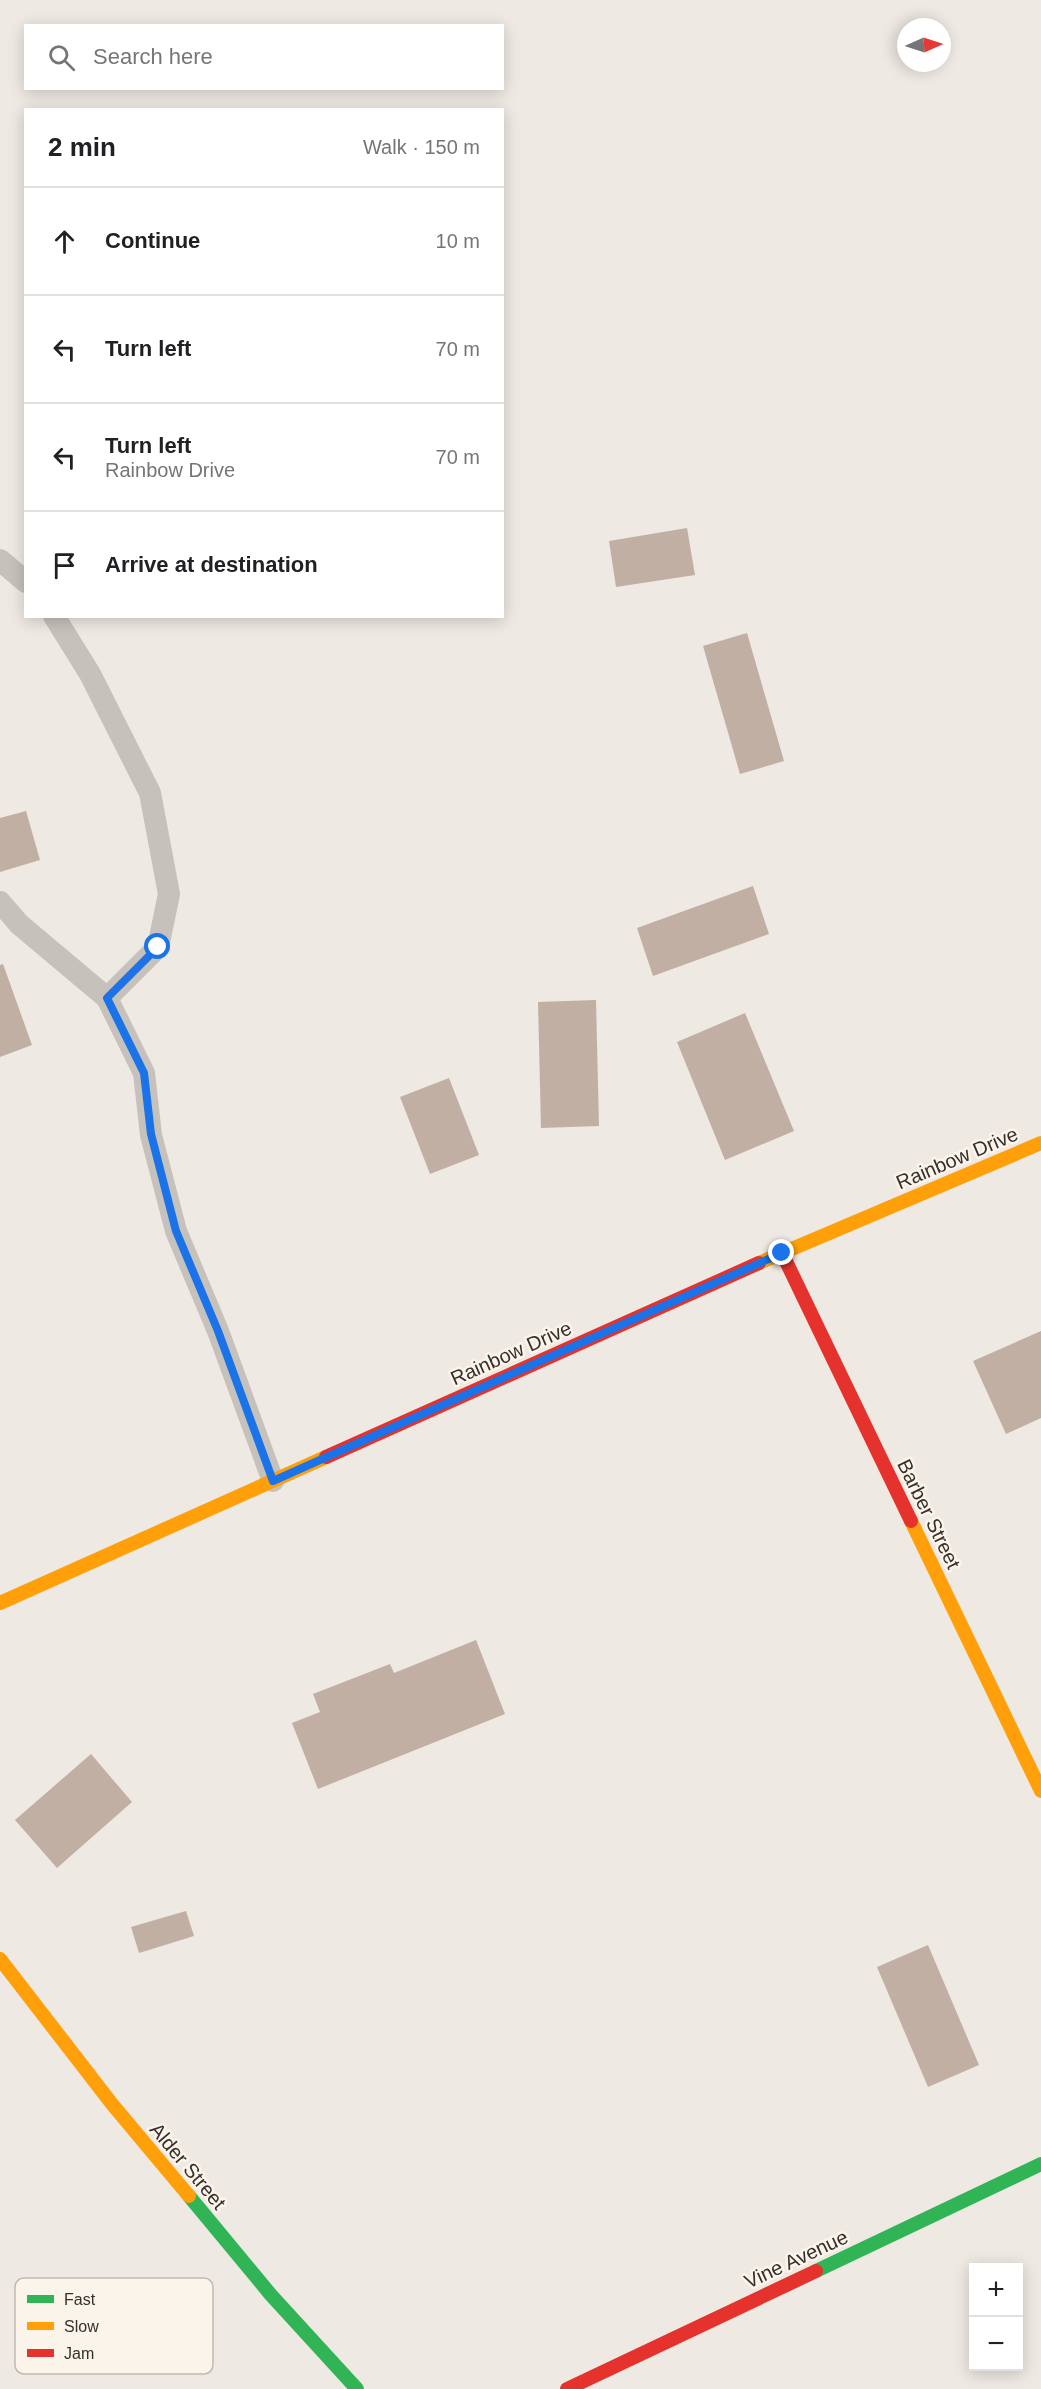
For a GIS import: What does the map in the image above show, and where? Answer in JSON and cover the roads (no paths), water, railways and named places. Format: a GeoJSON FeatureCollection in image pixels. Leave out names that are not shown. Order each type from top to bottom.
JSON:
{"type":"FeatureCollection","features":[{"type":"Feature","properties":{"kind":"street","name":"Rainbow Drive"},"geometry":{"type":"LineString","coordinates":[[0,1603],[782,1253],[1041,1143]]}},
{"type":"Feature","properties":{"kind":"street","name":"Barber Street"},"geometry":{"type":"LineString","coordinates":[[782,1253],[1041,1791]]}},
{"type":"Feature","properties":{"kind":"street","name":"Alder Street"},"geometry":{"type":"LineString","coordinates":[[0,1959],[112,2104],[271,2295],[357,2389]]}},
{"type":"Feature","properties":{"kind":"street","name":"Vine Avenue"},"geometry":{"type":"LineString","coordinates":[[567,2389],[1041,2164]]}},
{"type":"Feature","properties":{"kind":"lane"},"geometry":{"type":"LineString","coordinates":[[0,560],[24,580]]}},
{"type":"Feature","properties":{"kind":"lane"},"geometry":{"type":"LineString","coordinates":[[55,618],[90,674],[150,793],[169,894],[158,947],[107,998]]}},
{"type":"Feature","properties":{"kind":"lane"},"geometry":{"type":"LineString","coordinates":[[0,902],[19,924],[107,998],[144,1073],[151,1134],[176,1231],[218,1331],[273,1481]]}}]}
